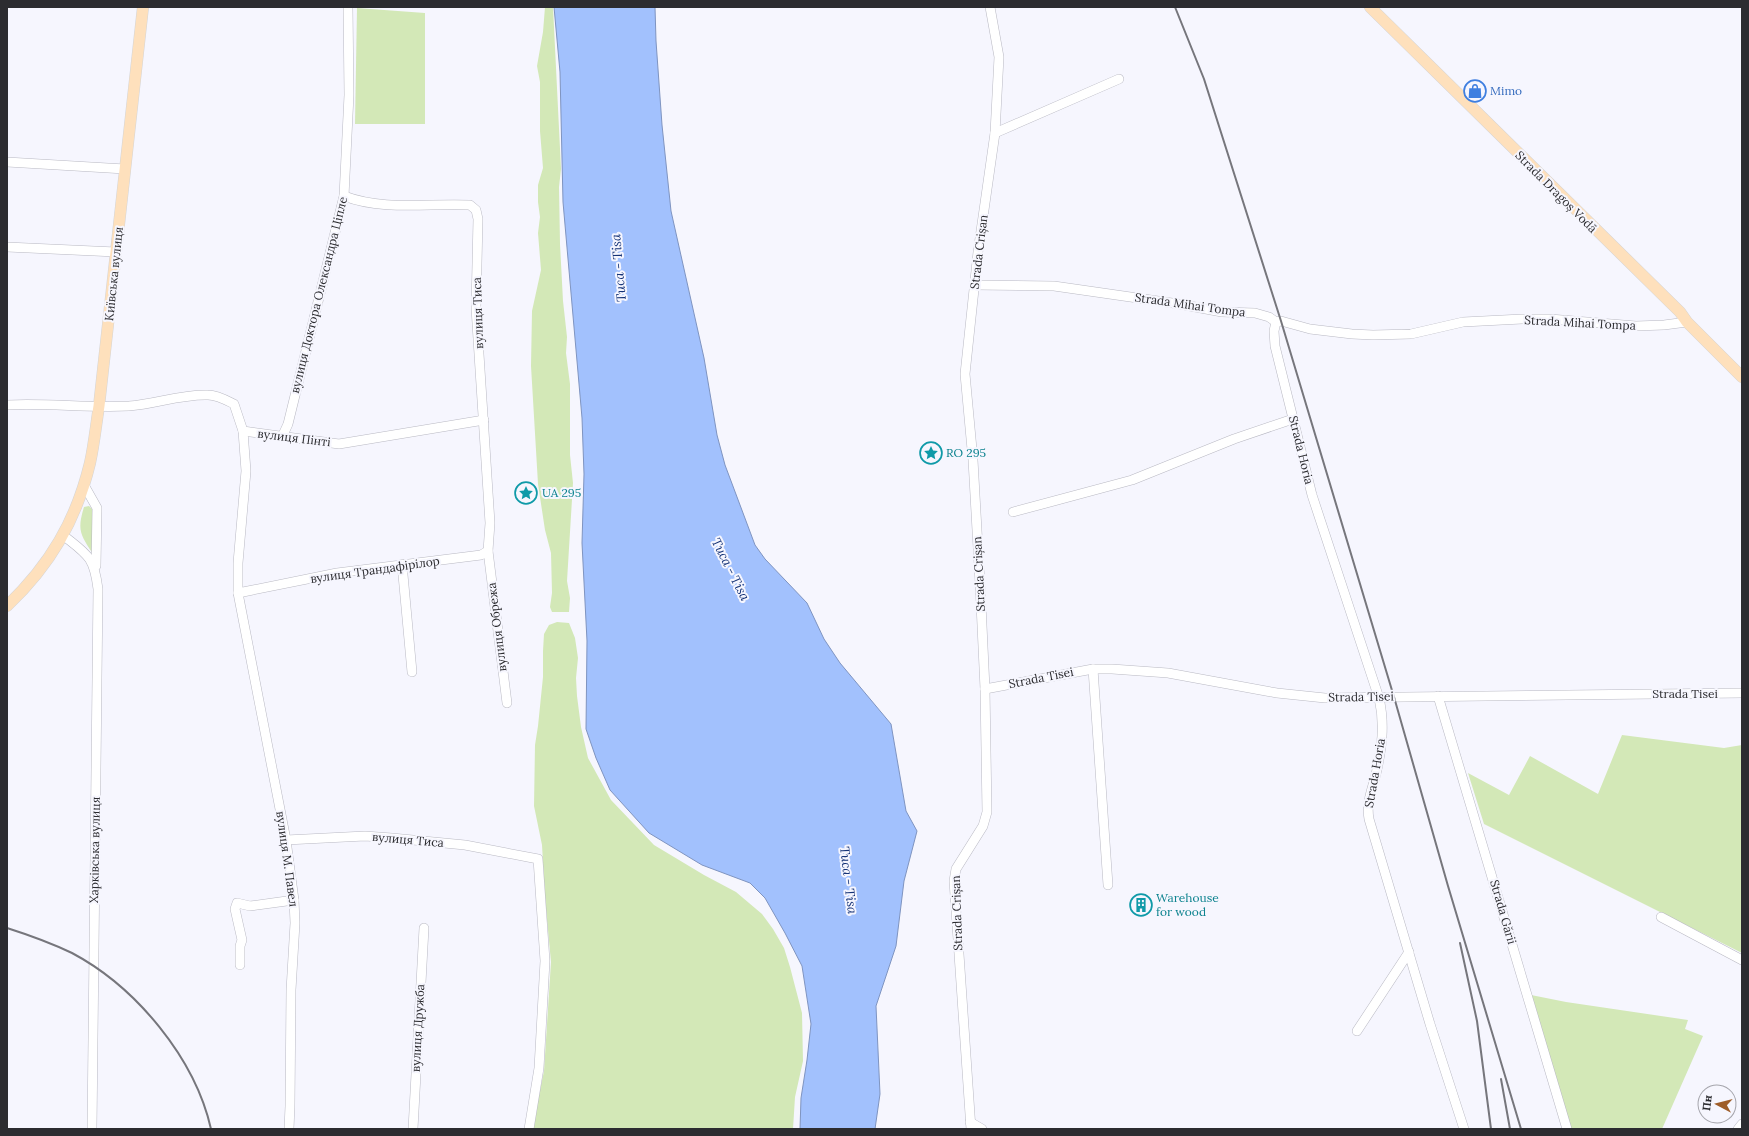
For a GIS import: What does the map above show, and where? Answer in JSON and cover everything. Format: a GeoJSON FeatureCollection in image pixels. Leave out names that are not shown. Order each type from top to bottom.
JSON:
{"type":"FeatureCollection","features":[{"type":"Feature","properties":{"kind":"main road","name":"Київська вулиця"},"geometry":{"type":"LineString","coordinates":[[7,606],[34,578],[64,536],[74,515],[90,462],[99,406],[143,7]]}},
{"type":"Feature","properties":{"kind":"main road","name":"Strada Dragoș Vodă"},"geometry":{"type":"LineString","coordinates":[[1376,9],[1680,312],[1687,322],[1742,377]]}},
{"type":"Feature","properties":{"kind":"street","name":"вулиця Доктора Олександра Ціпле"},"geometry":{"type":"LineString","coordinates":[[282,437],[288,424],[344,196],[349,95],[348,7]]}},
{"type":"Feature","properties":{"kind":"street","name":"Strada Crișan"},"geometry":{"type":"LineString","coordinates":[[982,1129],[971,1126],[954,876],[960,862],[971,848],[984,826],[987,812],[985,689],[975,501],[965,374],[995,133],[999,57],[990,7]]}},
{"type":"Feature","properties":{"kind":"street"},"geometry":{"type":"LineString","coordinates":[[995,133],[1119,79]]}},
{"type":"Feature","properties":{"kind":"street"},"geometry":{"type":"LineString","coordinates":[[7,162],[125,169]]}},
{"type":"Feature","properties":{"kind":"street","name":"вулиця Тиса"},"geometry":{"type":"LineString","coordinates":[[344,196],[358,201],[394,205],[470,205],[476,210],[478,219],[476,308],[490,523],[488,551]]}},
{"type":"Feature","properties":{"kind":"street"},"geometry":{"type":"LineString","coordinates":[[7,247],[116,252]]}},
{"type":"Feature","properties":{"kind":"street","name":"Strada Mihai Tompa"},"geometry":{"type":"LineString","coordinates":[[975,285],[1054,286],[1192,306],[1222,312],[1255,313],[1269,317],[1276,322],[1281,321],[1310,329],[1352,334],[1412,334],[1463,322],[1522,319],[1550,319],[1636,326],[1687,322]]}},
{"type":"Feature","properties":{"kind":"street","name":"Strada Horia"},"geometry":{"type":"LineString","coordinates":[[1276,322],[1274,331],[1275,346],[1312,495],[1379,698],[1382,714],[1382,744],[1368,801],[1368,811],[1430,1024],[1464,1129]]}},
{"type":"Feature","properties":{"kind":"street","name":"вулиця Пінті"},"geometry":{"type":"LineString","coordinates":[[99,406],[154,403],[182,396],[209,395],[222,398],[234,404],[243,432],[339,444],[484,420]]}},
{"type":"Feature","properties":{"kind":"street"},"geometry":{"type":"LineString","coordinates":[[7,405],[39,404],[99,406]]}},
{"type":"Feature","properties":{"kind":"street"},"geometry":{"type":"LineString","coordinates":[[1012,512],[1132,480],[1234,439],[1293,419]]}},
{"type":"Feature","properties":{"kind":"street"},"geometry":{"type":"LineString","coordinates":[[238,593],[238,563],[246,471],[243,432]]}},
{"type":"Feature","properties":{"kind":"street","name":"Харківська вулиця"},"geometry":{"type":"LineString","coordinates":[[84,486],[97,508],[96,572],[98,588],[92,1129]]}},
{"type":"Feature","properties":{"kind":"street","name":"Харківська вулиця"},"geometry":{"type":"LineString","coordinates":[[64,536],[86,553],[92,560],[96,572]]}},
{"type":"Feature","properties":{"kind":"street","name":"вулиця Трандафірілор"},"geometry":{"type":"LineString","coordinates":[[238,593],[337,573],[481,555],[488,551]]}},
{"type":"Feature","properties":{"kind":"street","name":"вулиця Обрежа"},"geometry":{"type":"LineString","coordinates":[[488,551],[507,703]]}},
{"type":"Feature","properties":{"kind":"street"},"geometry":{"type":"LineString","coordinates":[[402,564],[412,672]]}},
{"type":"Feature","properties":{"kind":"street","name":"вулиця М. Павел"},"geometry":{"type":"LineString","coordinates":[[238,593],[286,840],[294,900],[295,923],[291,990],[289,1129]]}},
{"type":"Feature","properties":{"kind":"street"},"geometry":{"type":"LineString","coordinates":[[1093,669],[1108,885]]}},
{"type":"Feature","properties":{"kind":"street","name":"Strada Tisei"},"geometry":{"type":"LineString","coordinates":[[985,689],[1093,669],[1133,669],[1168,673],[1300,696],[1325,698],[1742,693]]}},
{"type":"Feature","properties":{"kind":"street","name":"Strada Gării"},"geometry":{"type":"LineString","coordinates":[[1438,696],[1567,1129]]}},
{"type":"Feature","properties":{"kind":"street","name":"вулиця Тиса"},"geometry":{"type":"LineString","coordinates":[[286,840],[365,836],[392,838],[465,845],[530,856],[538,859],[545,961],[538,1068],[529,1129]]}},
{"type":"Feature","properties":{"kind":"street"},"geometry":{"type":"LineString","coordinates":[[240,965],[240,946],[242,940],[235,909],[237,903],[239,902],[250,906],[294,900]]}},
{"type":"Feature","properties":{"kind":"street"},"geometry":{"type":"LineString","coordinates":[[1662,917],[1742,960]]}},
{"type":"Feature","properties":{"kind":"street","name":"вулиця Дружба"},"geometry":{"type":"LineString","coordinates":[[413,1129],[424,928]]}},
{"type":"Feature","properties":{"kind":"street"},"geometry":{"type":"LineString","coordinates":[[1356,1031],[1409,952]]}},
{"type":"Feature","properties":{"kind":"street"},"geometry":{"type":"LineString","coordinates":[[1738,1129],[1742,1124]]}},
{"type":"Feature","properties":{"kind":"green space"},"geometry":{"type":"Polygon","coordinates":[[[545,7],[553,7],[561,169],[559,187],[560,244],[563,301],[567,337],[566,353],[570,384],[570,455],[573,483],[567,581],[570,598],[569,612],[552,612],[550,607],[552,593],[551,553],[545,530],[538,484],[531,366],[532,311],[541,270],[538,233],[540,217],[538,185],[543,168],[540,131],[540,82],[537,66],[543,32],[545,7]]]}},
{"type":"Feature","properties":{"kind":"green space"},"geometry":{"type":"Polygon","coordinates":[[[357,8],[425,13],[425,124],[355,124],[357,8]]]}},
{"type":"Feature","properties":{"kind":"green space"},"geometry":{"type":"Polygon","coordinates":[[[89,506],[93,510],[93,554],[85,541],[80,527],[84,507],[89,506]]]}},
{"type":"Feature","properties":{"kind":"green space"},"geometry":{"type":"Polygon","coordinates":[[[557,622],[569,623],[575,638],[578,658],[576,678],[577,696],[581,727],[588,758],[611,800],[654,845],[736,892],[762,914],[784,948],[802,1013],[803,1061],[795,1097],[793,1129],[532,1129],[544,1071],[551,962],[542,845],[534,806],[535,745],[543,677],[544,634],[549,625],[557,622]]]}},
{"type":"Feature","properties":{"kind":"green space"},"geometry":{"type":"Polygon","coordinates":[[[1622,735],[1724,748],[1742,745],[1742,953],[1484,824],[1468,773],[1509,795],[1530,756],[1598,794],[1622,735]]]}},
{"type":"Feature","properties":{"kind":"green space"},"geometry":{"type":"Polygon","coordinates":[[[1531,995],[1566,1002],[1688,1020],[1685,1029],[1703,1036],[1662,1129],[1570,1129],[1531,995]]]}},
{"type":"Feature","properties":{"kind":"water","name":"Тиса - Tisa"},"geometry":{"type":"Polygon","coordinates":[[[554,7],[655,7],[662,125],[671,211],[704,358],[717,435],[725,465],[755,545],[765,559],[807,603],[824,639],[840,663],[891,724],[906,811],[917,831],[904,881],[896,946],[876,1006],[880,1094],[875,1129],[800,1129],[801,1098],[811,1024],[802,966],[785,933],[765,898],[750,883],[702,865],[649,833],[610,790],[596,758],[586,729],[587,641],[582,543],[584,474],[582,418],[563,202],[560,72],[554,7]]]}},
{"type":"Feature","properties":{"kind":"railway"},"geometry":{"type":"LineString","coordinates":[[1175,7],[1204,79],[1281,321],[1394,697],[1448,886],[1521,1129]]}},
{"type":"Feature","properties":{"kind":"railway"},"geometry":{"type":"LineString","coordinates":[[7,928],[40,939],[72,953],[96,967],[140,1005],[160,1027],[192,1076],[203,1102],[211,1129]]}},
{"type":"Feature","properties":{"kind":"railway"},"geometry":{"type":"LineString","coordinates":[[1460,943],[1477,1021],[1491,1129]]}},
{"type":"Feature","properties":{"kind":"railway"},"geometry":{"type":"LineString","coordinates":[[1501,1079],[1510,1129]]}},
{"type":"Feature","properties":{"kind":"place","name":"Mimo"},"geometry":{"type":"Point","coordinates":[1475,91]}},
{"type":"Feature","properties":{"kind":"place","name":"RO 295"},"geometry":{"type":"Point","coordinates":[931,453]}},
{"type":"Feature","properties":{"kind":"place","name":"UA 295"},"geometry":{"type":"Point","coordinates":[526,493]}},
{"type":"Feature","properties":{"kind":"place","name":"Warehouse for wood"},"geometry":{"type":"Point","coordinates":[1141,905]}}]}
